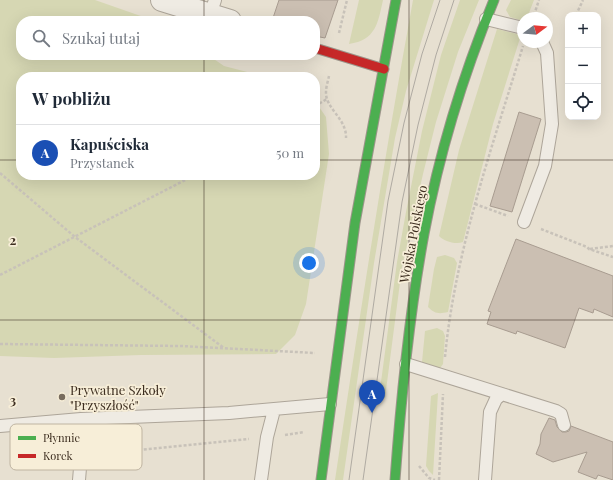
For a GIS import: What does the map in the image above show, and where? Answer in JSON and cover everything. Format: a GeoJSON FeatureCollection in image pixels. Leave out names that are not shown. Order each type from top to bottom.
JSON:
{"type":"FeatureCollection","features":[{"type":"Feature","properties":{"kind":"street"},"geometry":{"type":"LineString","coordinates":[[162,0],[218,12]]}},
{"type":"Feature","properties":{"kind":"street"},"geometry":{"type":"LineString","coordinates":[[321,480],[355,223],[396,0]]}},
{"type":"Feature","properties":{"kind":"street","name":"Wojska Polskiego"},"geometry":{"type":"LineString","coordinates":[[395,480],[401,404],[423,239],[441,163],[464,80],[494,0]]}},
{"type":"Feature","properties":{"kind":"street"},"geometry":{"type":"LineString","coordinates":[[320,50],[384,69]]}},
{"type":"Feature","properties":{"kind":"lane"},"geometry":{"type":"LineString","coordinates":[[486,19],[517,27]]}},
{"type":"Feature","properties":{"kind":"lane"},"geometry":{"type":"LineString","coordinates":[[524,222],[545,166],[552,124],[547,53],[545,48]]}},
{"type":"Feature","properties":{"kind":"lane"},"geometry":{"type":"LineString","coordinates":[[406,364],[556,411],[561,414],[564,425]]}},
{"type":"Feature","properties":{"kind":"lane"},"geometry":{"type":"LineString","coordinates":[[485,480],[490,412],[496,398],[502,394]]}},
{"type":"Feature","properties":{"kind":"lane"},"geometry":{"type":"LineString","coordinates":[[23,424],[82,419],[229,413],[330,404]]}},
{"type":"Feature","properties":{"kind":"lane"},"geometry":{"type":"LineString","coordinates":[[261,480],[267,438],[274,410]]}},
{"type":"Feature","properties":{"kind":"lane"},"geometry":{"type":"LineString","coordinates":[[82,419],[82,424]]}},
{"type":"Feature","properties":{"kind":"lane"},"geometry":{"type":"LineString","coordinates":[[0,426],[10,425]]}},
{"type":"Feature","properties":{"kind":"lane"},"geometry":{"type":"LineString","coordinates":[[79,480],[80,470]]}},
{"type":"Feature","properties":{"kind":"path"},"geometry":{"type":"LineString","coordinates":[[345,145],[346,134],[343,124],[327,99],[326,92],[347,0]]}},
{"type":"Feature","properties":{"kind":"path"},"geometry":{"type":"LineString","coordinates":[[534,12],[539,0]]}},
{"type":"Feature","properties":{"kind":"path"},"geometry":{"type":"LineString","coordinates":[[577,12],[583,0]]}},
{"type":"Feature","properties":{"kind":"path"},"geometry":{"type":"LineString","coordinates":[[439,480],[444,376],[449,318],[475,204],[522,48]]}},
{"type":"Feature","properties":{"kind":"path"},"geometry":{"type":"LineString","coordinates":[[320,103],[327,99]]}},
{"type":"Feature","properties":{"kind":"path"},"geometry":{"type":"LineString","coordinates":[[0,173],[75,237],[224,348]]}},
{"type":"Feature","properties":{"kind":"path"},"geometry":{"type":"LineString","coordinates":[[0,275],[186,180]]}},
{"type":"Feature","properties":{"kind":"path"},"geometry":{"type":"LineString","coordinates":[[475,204],[613,257]]}},
{"type":"Feature","properties":{"kind":"path"},"geometry":{"type":"LineString","coordinates":[[589,249],[613,246]]}},
{"type":"Feature","properties":{"kind":"path"},"geometry":{"type":"LineString","coordinates":[[0,344],[181,346],[315,353],[316,346]]}},
{"type":"Feature","properties":{"kind":"path"},"geometry":{"type":"LineString","coordinates":[[142,450],[267,438],[305,432]]}},
{"type":"Feature","properties":{"kind":"path"},"geometry":{"type":"LineString","coordinates":[[418,464],[429,478],[435,480]]}},
{"type":"Feature","properties":{"kind":"green space"},"geometry":{"type":"Polygon","coordinates":[[[0,0],[95,0],[141,16],[16,16],[16,60],[215,60],[224,66],[247,72],[16,72],[16,180],[320,180],[320,108],[326,117],[329,154],[306,304],[295,335],[276,354],[141,355],[54,358],[0,356],[0,0]]]}},
{"type":"Feature","properties":{"kind":"green space"},"geometry":{"type":"Polygon","coordinates":[[[359,0],[383,0],[374,29],[365,39],[349,44],[359,0]]]}},
{"type":"Feature","properties":{"kind":"green space"},"geometry":{"type":"Polygon","coordinates":[[[413,0],[434,0],[406,91],[395,138],[374,263],[343,480],[335,480],[372,240],[413,0]]]}},
{"type":"Feature","properties":{"kind":"green space"},"geometry":{"type":"Polygon","coordinates":[[[460,0],[479,0],[458,52],[436,122],[402,267],[385,398],[379,397],[397,262],[422,131],[441,55],[460,0]]]}},
{"type":"Feature","properties":{"kind":"green space"},"geometry":{"type":"Polygon","coordinates":[[[511,0],[534,0],[529,12],[517,12],[517,19],[510,17],[506,10],[511,0]]]}},
{"type":"Feature","properties":{"kind":"green space"},"geometry":{"type":"Polygon","coordinates":[[[497,29],[517,34],[517,48],[493,124],[463,242],[453,243],[439,236],[459,150],[497,29]]]}},
{"type":"Feature","properties":{"kind":"green space"},"geometry":{"type":"Polygon","coordinates":[[[445,255],[454,258],[457,263],[448,312],[440,313],[433,311],[428,307],[437,257],[445,255]]]}},
{"type":"Feature","properties":{"kind":"green space"},"geometry":{"type":"Polygon","coordinates":[[[437,328],[443,331],[445,336],[443,364],[440,368],[435,370],[424,366],[422,362],[425,331],[437,328]]]}},
{"type":"Feature","properties":{"kind":"green space"},"geometry":{"type":"Polygon","coordinates":[[[438,393],[433,475],[426,466],[431,396],[438,393]]]}},
{"type":"Feature","properties":{"kind":"building"},"geometry":{"type":"Polygon","coordinates":[[[279,0],[338,0],[325,38],[320,37],[320,16],[274,16],[279,0]]]}},
{"type":"Feature","properties":{"kind":"building"},"geometry":{"type":"Polygon","coordinates":[[[519,112],[541,119],[512,212],[490,206],[519,112]]]}},
{"type":"Feature","properties":{"kind":"building"},"geometry":{"type":"Polygon","coordinates":[[[516,239],[613,276],[613,317],[594,309],[593,313],[579,308],[565,348],[517,331],[516,334],[487,324],[491,312],[488,311],[516,239]]]}},
{"type":"Feature","properties":{"kind":"building"},"geometry":{"type":"Polygon","coordinates":[[[549,418],[555,420],[557,427],[562,432],[569,431],[571,426],[613,442],[613,480],[598,475],[596,479],[578,472],[587,452],[553,462],[536,454],[540,444],[541,434],[549,418]]]}},
{"type":"Feature","properties":{"kind":"tram line"},"geometry":{"type":"LineString","coordinates":[[349,480],[388,201],[404,123],[422,54],[440,0]]}},
{"type":"Feature","properties":{"kind":"tram line"},"geometry":{"type":"LineString","coordinates":[[363,480],[402,202],[418,125],[436,55],[454,0]]}},
{"type":"Feature","properties":{"kind":"traffic: fast"},"geometry":{"type":"LineString","coordinates":[[321,480],[355,223],[396,0]]}},
{"type":"Feature","properties":{"kind":"traffic: fast"},"geometry":{"type":"LineString","coordinates":[[395,480],[410,326],[430,204],[462,86],[494,0]]}},
{"type":"Feature","properties":{"kind":"traffic: jam"},"geometry":{"type":"LineString","coordinates":[[320,50],[384,69]]}},
{"type":"Feature","properties":{"kind":"place","name":"Prywatne Szkoły \"Przyszłość\""},"geometry":{"type":"Point","coordinates":[62,397]}},
{"type":"Feature","properties":{"kind":"place","name":"Kapuściska"},"geometry":{"type":"Point","coordinates":[372,413]}}]}
